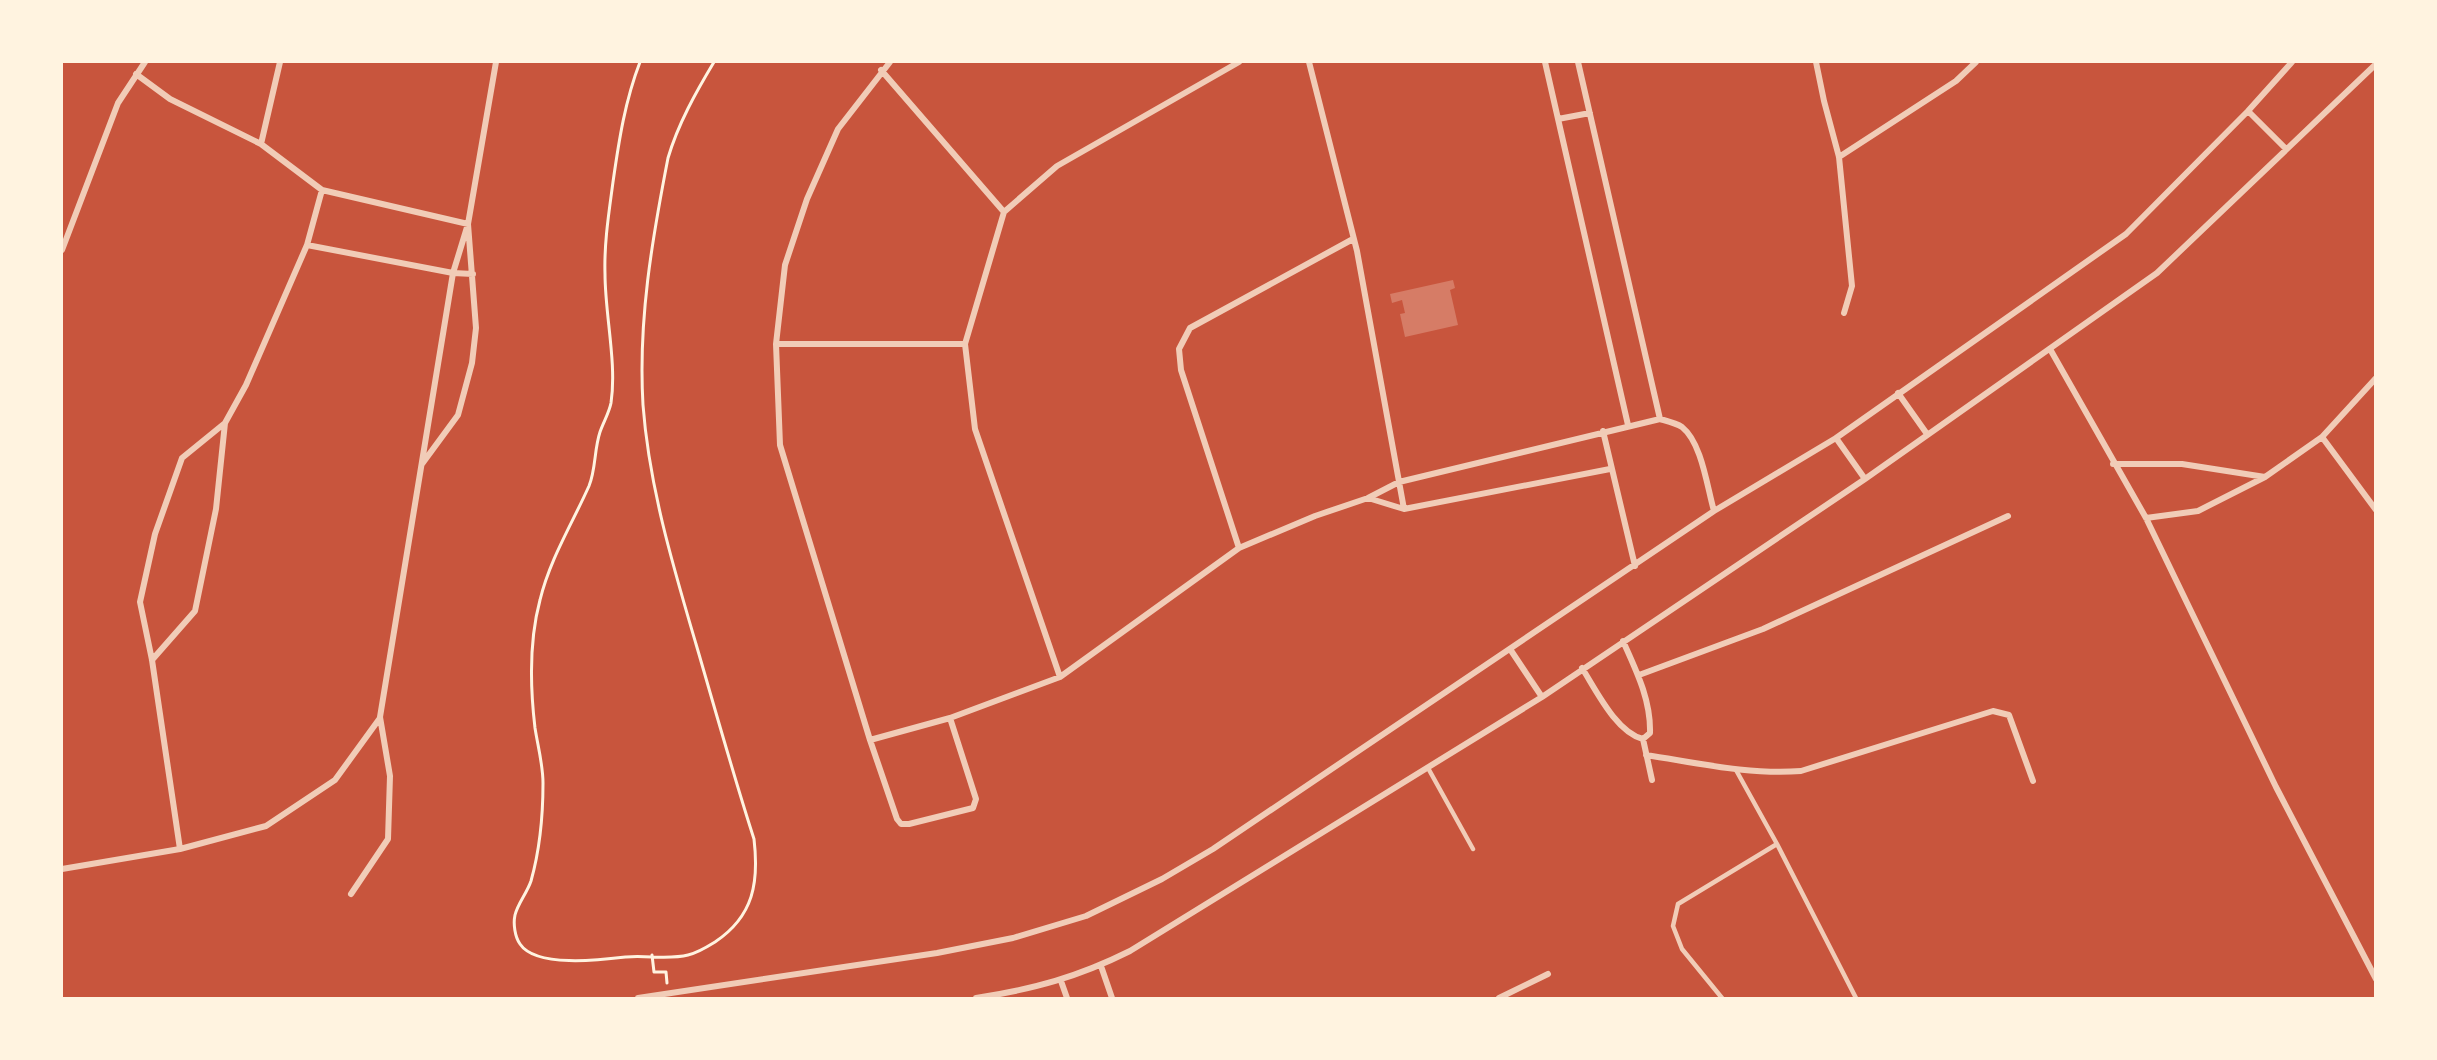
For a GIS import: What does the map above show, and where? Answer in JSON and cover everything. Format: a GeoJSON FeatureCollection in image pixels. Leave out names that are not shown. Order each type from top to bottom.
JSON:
{"type":"FeatureCollection","features":[{"type":"Feature","properties":{"kind":"street"},"geometry":{"type":"LineString","coordinates":[[62,250],[118,102],[145,62]]}},
{"type":"Feature","properties":{"kind":"street"},"geometry":{"type":"LineString","coordinates":[[261,144],[280,62]]}},
{"type":"Feature","properties":{"kind":"street"},"geometry":{"type":"LineString","coordinates":[[351,894],[388,839],[390,776],[380,717],[453,273],[468,224],[496,62]]}},
{"type":"Feature","properties":{"kind":"street"},"geometry":{"type":"LineString","coordinates":[[890,62],[881,70],[838,129],[807,199],[785,265],[776,344],[780,445],[870,740],[897,819],[901,824],[973,808],[976,799],[951,718]]}},
{"type":"Feature","properties":{"kind":"street"},"geometry":{"type":"LineString","coordinates":[[1060,677],[975,429],[965,344],[1004,212],[1058,166],[1239,62]]}},
{"type":"Feature","properties":{"kind":"street"},"geometry":{"type":"LineString","coordinates":[[1309,62],[1353,239],[1404,509]]}},
{"type":"Feature","properties":{"kind":"street"},"geometry":{"type":"LineString","coordinates":[[1545,62],[1628,425]]}},
{"type":"Feature","properties":{"kind":"street"},"geometry":{"type":"LineString","coordinates":[[1578,62],[1659,419]]}},
{"type":"Feature","properties":{"kind":"street"},"geometry":{"type":"LineString","coordinates":[[1816,62],[1839,157],[1852,286],[1844,313]]}},
{"type":"Feature","properties":{"kind":"street"},"geometry":{"type":"LineString","coordinates":[[1839,157],[1956,81],[1976,62]]}},
{"type":"Feature","properties":{"kind":"street"},"geometry":{"type":"LineString","coordinates":[[638,999],[937,953],[1012,938],[1086,916],[1162,879],[1213,849],[1714,511],[1836,438],[2126,234],[2248,111],[2292,62]]}},
{"type":"Feature","properties":{"kind":"street"},"geometry":{"type":"LineString","coordinates":[[976,999],[1020,992],[1061,981],[1101,966],[1130,951],[1542,697],[1865,478],[2157,273],[2376,64]]}},
{"type":"Feature","properties":{"kind":"street"},"geometry":{"type":"LineString","coordinates":[[881,70],[1004,212]]}},
{"type":"Feature","properties":{"kind":"street"},"geometry":{"type":"LineString","coordinates":[[136,74],[171,99],[261,144],[322,190],[468,224]]}},
{"type":"Feature","properties":{"kind":"street"},"geometry":{"type":"LineString","coordinates":[[2248,111],[2286,149]]}},
{"type":"Feature","properties":{"kind":"street"},"geometry":{"type":"LineString","coordinates":[[1558,119],[1590,113]]}},
{"type":"Feature","properties":{"kind":"street"},"geometry":{"type":"LineString","coordinates":[[180,849],[152,660],[140,602],[155,534],[182,458],[225,423],[246,385],[307,245],[322,190]]}},
{"type":"Feature","properties":{"kind":"street"},"geometry":{"type":"LineString","coordinates":[[421,465],[458,415],[472,363],[477,328],[468,224]]}},
{"type":"Feature","properties":{"kind":"street"},"geometry":{"type":"LineString","coordinates":[[1239,548],[1180,370],[1179,349],[1190,328],[1353,239]]}},
{"type":"Feature","properties":{"kind":"street"},"geometry":{"type":"LineString","coordinates":[[307,245],[453,273],[473,274]]}},
{"type":"Feature","properties":{"kind":"street"},"geometry":{"type":"LineString","coordinates":[[776,344],[965,344]]}},
{"type":"Feature","properties":{"kind":"street"},"geometry":{"type":"LineString","coordinates":[[2050,349],[2113,464],[2146,518],[2276,787],[2376,979]]}},
{"type":"Feature","properties":{"kind":"street"},"geometry":{"type":"LineString","coordinates":[[2146,518],[2198,511],[2265,477],[2322,437],[2376,378]]}},
{"type":"Feature","properties":{"kind":"street"},"geometry":{"type":"LineString","coordinates":[[1898,393],[1927,434]]}},
{"type":"Feature","properties":{"kind":"street"},"geometry":{"type":"LineString","coordinates":[[870,740],[951,718],[1060,677],[1239,548],[1315,516],[1368,498],[1399,482],[1659,419],[1680,426],[1688,433],[1698,450],[1714,511]]}},
{"type":"Feature","properties":{"kind":"street"},"geometry":{"type":"LineString","coordinates":[[152,660],[195,611],[216,509],[225,423]]}},
{"type":"Feature","properties":{"kind":"street"},"geometry":{"type":"LineString","coordinates":[[1603,431],[1610,469],[1635,566]]}},
{"type":"Feature","properties":{"kind":"street"},"geometry":{"type":"LineString","coordinates":[[2322,437],[2376,510]]}},
{"type":"Feature","properties":{"kind":"street"},"geometry":{"type":"LineString","coordinates":[[1836,438],[1865,478]]}},
{"type":"Feature","properties":{"kind":"street"},"geometry":{"type":"LineString","coordinates":[[2113,464],[2182,464],[2265,477]]}},
{"type":"Feature","properties":{"kind":"street"},"geometry":{"type":"LineString","coordinates":[[1368,498],[1404,509],[1610,469]]}},
{"type":"Feature","properties":{"kind":"street"},"geometry":{"type":"LineString","coordinates":[[1639,675],[1763,629],[2008,516]]}},
{"type":"Feature","properties":{"kind":"street"},"geometry":{"type":"LineString","coordinates":[[1623,641],[1639,675],[1651,717],[1650,733],[1643,740]]}},
{"type":"Feature","properties":{"kind":"street"},"geometry":{"type":"LineString","coordinates":[[1510,649],[1542,697]]}},
{"type":"Feature","properties":{"kind":"street"},"geometry":{"type":"LineString","coordinates":[[1582,668],[1624,730],[1643,740]]}},
{"type":"Feature","properties":{"kind":"street"},"geometry":{"type":"LineString","coordinates":[[1646,755],[1736,770],[1775,773],[1801,771],[1993,711],[2008,715],[2033,781]]}},
{"type":"Feature","properties":{"kind":"street"},"geometry":{"type":"LineString","coordinates":[[62,869],[180,849],[266,826],[334,780],[380,717]]}},
{"type":"Feature","properties":{"kind":"street"},"geometry":{"type":"LineString","coordinates":[[1643,740],[1652,780]]}},
{"type":"Feature","properties":{"kind":"street"},"geometry":{"type":"LineString","coordinates":[[1101,966],[1112,999]]}},
{"type":"Feature","properties":{"kind":"street"},"geometry":{"type":"LineString","coordinates":[[1499,999],[1548,974]]}},
{"type":"Feature","properties":{"kind":"street"},"geometry":{"type":"LineString","coordinates":[[1061,981],[1067,999]]}},
{"type":"Feature","properties":{"kind":"lane"},"geometry":{"type":"LineString","coordinates":[[1428,768],[1473,849]]}},
{"type":"Feature","properties":{"kind":"lane"},"geometry":{"type":"LineString","coordinates":[[1736,770],[1778,844],[1856,999]]}},
{"type":"Feature","properties":{"kind":"lane"},"geometry":{"type":"LineString","coordinates":[[1722,999],[1682,949],[1673,926],[1678,904],[1778,844]]}},
{"type":"Feature","properties":{"kind":"path"},"geometry":{"type":"LineString","coordinates":[[640,62],[629,90],[621,127],[606,234],[604,275],[612,386],[610,406],[599,435],[594,470],[589,485],[550,567],[539,602],[534,636],[531,687],[543,780],[543,816],[532,874],[515,914],[514,929],[518,943],[529,954],[576,961],[652,955],[669,957],[688,955],[725,935],[742,917],[752,899],[755,878],[754,839],[682,598],[651,471],[643,404],[642,333],[647,272],[666,170],[673,142],[697,90],[714,62]]}},
{"type":"Feature","properties":{"kind":"path"},"geometry":{"type":"LineString","coordinates":[[652,955],[654,972],[666,972],[668,994]]}},
{"type":"Feature","properties":{"kind":"building"},"geometry":{"type":"Polygon","coordinates":[[[1453,280],[1455,288],[1450,290],[1458,325],[1405,337],[1400,314],[1405,313],[1402,300],[1392,303],[1390,294],[1453,280]]]}}]}
